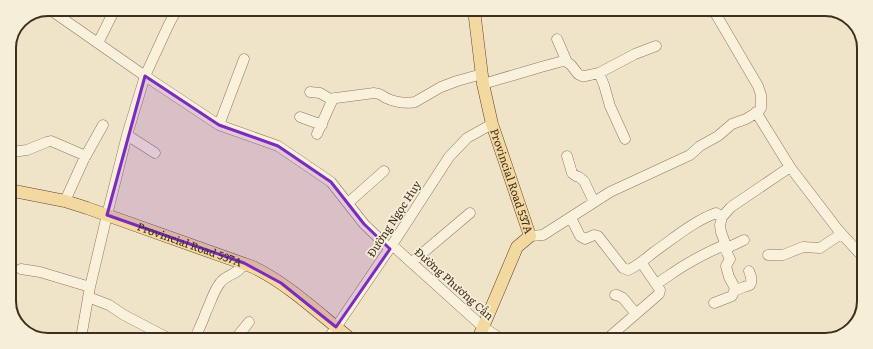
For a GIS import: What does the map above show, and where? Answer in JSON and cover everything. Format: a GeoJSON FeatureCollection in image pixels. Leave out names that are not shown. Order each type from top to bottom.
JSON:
{"type":"FeatureCollection","features":[{"type":"Feature","properties":{"kind":"main road","name":"Provincial Road 537A"},"geometry":{"type":"LineString","coordinates":[[475,16],[482,79],[492,124],[530,236],[517,247],[480,333]]}},
{"type":"Feature","properties":{"kind":"main road","name":"Provincial Road 537A"},"geometry":{"type":"LineString","coordinates":[[16,191],[65,201],[244,263],[267,274],[281,283],[344,333]]}},
{"type":"Feature","properties":{"kind":"street","name":"Đường Phương Cấn"},"geometry":{"type":"LineString","coordinates":[[59,16],[219,125],[278,146],[331,182],[364,224],[391,247],[412,262],[483,327],[492,333]]}},
{"type":"Feature","properties":{"kind":"street"},"geometry":{"type":"LineString","coordinates":[[98,43],[112,16]]}},
{"type":"Feature","properties":{"kind":"street"},"geometry":{"type":"LineString","coordinates":[[82,333],[89,292],[127,135],[145,76],[173,16]]}},
{"type":"Feature","properties":{"kind":"street"},"geometry":{"type":"LineString","coordinates":[[530,236],[543,235],[610,192],[690,155],[700,146],[718,136],[732,124],[746,119],[759,111],[762,102],[758,86],[717,16]]}},
{"type":"Feature","properties":{"kind":"street"},"geometry":{"type":"LineString","coordinates":[[557,39],[567,62],[578,74],[582,76],[599,72],[635,54],[656,46]]}},
{"type":"Feature","properties":{"kind":"street"},"geometry":{"type":"LineString","coordinates":[[219,125],[244,59]]}},
{"type":"Feature","properties":{"kind":"street"},"geometry":{"type":"LineString","coordinates":[[300,117],[319,130],[332,100],[341,96],[374,93],[380,94],[395,102],[415,102],[441,87],[456,81],[482,79],[563,61],[567,62]]}},
{"type":"Feature","properties":{"kind":"street"},"geometry":{"type":"LineString","coordinates":[[599,72],[610,106],[625,139]]}},
{"type":"Feature","properties":{"kind":"street"},"geometry":{"type":"LineString","coordinates":[[310,92],[320,92],[332,100]]}},
{"type":"Feature","properties":{"kind":"street"},"geometry":{"type":"LineString","coordinates":[[756,112],[790,167],[841,234],[857,251]]}},
{"type":"Feature","properties":{"kind":"street","name":"Đường Ngọc Huy"},"geometry":{"type":"LineString","coordinates":[[332,333],[391,247],[449,157],[467,138],[492,124]]}},
{"type":"Feature","properties":{"kind":"street"},"geometry":{"type":"LineString","coordinates":[[65,201],[86,156],[103,125]]}},
{"type":"Feature","properties":{"kind":"street"},"geometry":{"type":"LineString","coordinates":[[127,135],[155,152]]}},
{"type":"Feature","properties":{"kind":"street"},"geometry":{"type":"LineString","coordinates":[[16,151],[27,150],[51,141],[86,156]]}},
{"type":"Feature","properties":{"kind":"street"},"geometry":{"type":"LineString","coordinates":[[567,156],[572,172],[584,181],[594,202]]}},
{"type":"Feature","properties":{"kind":"street"},"geometry":{"type":"LineString","coordinates":[[714,303],[732,296],[735,288],[726,266],[730,259],[721,232],[720,225],[722,217],[731,207],[790,167]]}},
{"type":"Feature","properties":{"kind":"street"},"geometry":{"type":"LineString","coordinates":[[348,203],[384,171]]}},
{"type":"Feature","properties":{"kind":"street"},"geometry":{"type":"LineString","coordinates":[[412,262],[470,213]]}},
{"type":"Feature","properties":{"kind":"street"},"geometry":{"type":"LineString","coordinates":[[571,218],[580,236],[585,239],[594,235],[600,238],[623,268],[628,270],[676,236],[704,219],[716,213],[722,217]]}},
{"type":"Feature","properties":{"kind":"street"},"geometry":{"type":"LineString","coordinates":[[768,255],[783,255],[803,247],[820,248],[841,234]]}},
{"type":"Feature","properties":{"kind":"street"},"geometry":{"type":"LineString","coordinates":[[656,284],[714,249],[725,247],[744,240]]}},
{"type":"Feature","properties":{"kind":"street"},"geometry":{"type":"LineString","coordinates":[[614,333],[659,294],[660,290],[641,262]]}},
{"type":"Feature","properties":{"kind":"street"},"geometry":{"type":"LineString","coordinates":[[197,333],[211,298],[220,282],[235,273],[244,263]]}},
{"type":"Feature","properties":{"kind":"street"},"geometry":{"type":"LineString","coordinates":[[21,270],[40,272],[89,292],[124,315],[158,333]]}},
{"type":"Feature","properties":{"kind":"street"},"geometry":{"type":"LineString","coordinates":[[734,291],[750,285],[752,280],[749,271]]}},
{"type":"Feature","properties":{"kind":"street"},"geometry":{"type":"LineString","coordinates":[[615,296],[617,295],[623,298],[636,314]]}},
{"type":"Feature","properties":{"kind":"street"},"geometry":{"type":"LineString","coordinates":[[240,333],[249,322]]}},
{"type":"Feature","properties":{"kind":"highlighted area"},"geometry":{"type":"Polygon","coordinates":[[[145,76],[219,125],[278,146],[331,182],[364,224],[390,249],[336,327],[281,283],[244,263],[107,215],[145,76]]]}}]}
